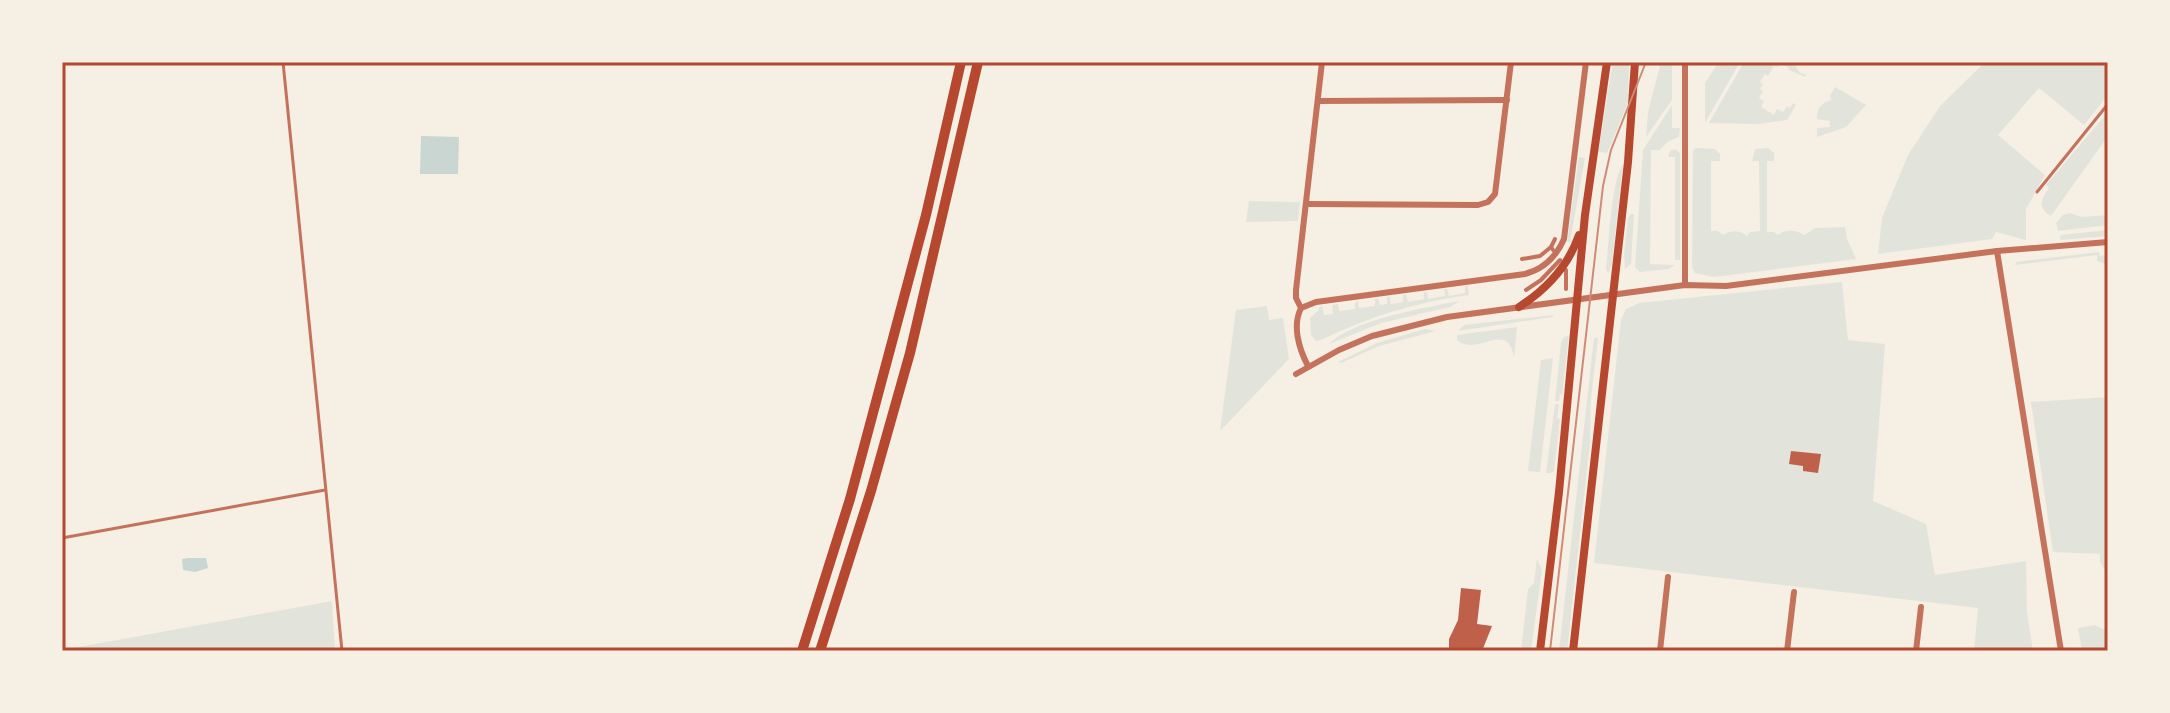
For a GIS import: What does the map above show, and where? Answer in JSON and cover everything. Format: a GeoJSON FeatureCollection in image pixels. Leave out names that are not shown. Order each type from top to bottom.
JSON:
{"type":"FeatureCollection","features":[{"type":"Feature","properties":{"kind":"highway"},"geometry":{"type":"LineString","coordinates":[[802,651],[850,499],[930,200],[961,62]]}},
{"type":"Feature","properties":{"kind":"highway"},"geometry":{"type":"LineString","coordinates":[[820,651],[871,491],[910,353],[978,62]]}},
{"type":"Feature","properties":{"kind":"main road"},"geometry":{"type":"LineString","coordinates":[[1540,651],[1559,492],[1585,215],[1607,62]]}},
{"type":"Feature","properties":{"kind":"main road"},"geometry":{"type":"LineString","coordinates":[[1573,651],[1628,162],[1635,62]]}},
{"type":"Feature","properties":{"kind":"main road"},"geometry":{"type":"LineString","coordinates":[[1519,307],[1546,287],[1564,266],[1577,242],[1585,215]]}},
{"type":"Feature","properties":{"kind":"street"},"geometry":{"type":"LineString","coordinates":[[1308,366],[1297,330],[1301,308],[1296,290],[1322,62]]}},
{"type":"Feature","properties":{"kind":"street"},"geometry":{"type":"LineString","coordinates":[[1306,204],[1478,205],[1488,202],[1495,194],[1511,62]]}},
{"type":"Feature","properties":{"kind":"street"},"geometry":{"type":"LineString","coordinates":[[1301,308],[1316,302],[1525,274],[1545,265],[1564,239],[1586,62]]}},
{"type":"Feature","properties":{"kind":"street"},"geometry":{"type":"LineString","coordinates":[[1685,62],[1685,285]]}},
{"type":"Feature","properties":{"kind":"street"},"geometry":{"type":"LineString","coordinates":[[1318,101],[1507,100]]}},
{"type":"Feature","properties":{"kind":"street"},"geometry":{"type":"LineString","coordinates":[[1522,259],[1540,256],[1552,248],[1555,239]]}},
{"type":"Feature","properties":{"kind":"street"},"geometry":{"type":"LineString","coordinates":[[1296,374],[1355,343],[1447,317],[1685,285],[1726,286],[1997,251],[2108,242]]}},
{"type":"Feature","properties":{"kind":"street"},"geometry":{"type":"LineString","coordinates":[[1997,251],[2061,651]]}},
{"type":"Feature","properties":{"kind":"street"},"geometry":{"type":"LineString","coordinates":[[1526,290],[1541,280],[1560,260]]}},
{"type":"Feature","properties":{"kind":"street"},"geometry":{"type":"LineString","coordinates":[[1566,270],[1570,277],[1566,289]]}},
{"type":"Feature","properties":{"kind":"street"},"geometry":{"type":"LineString","coordinates":[[1660,651],[1668,577]]}},
{"type":"Feature","properties":{"kind":"street"},"geometry":{"type":"LineString","coordinates":[[1787,651],[1794,592]]}},
{"type":"Feature","properties":{"kind":"street"},"geometry":{"type":"LineString","coordinates":[[1916,651],[1921,607]]}},
{"type":"Feature","properties":{"kind":"lane"},"geometry":{"type":"LineString","coordinates":[[283,62],[342,651]]}},
{"type":"Feature","properties":{"kind":"lane"},"geometry":{"type":"LineString","coordinates":[[2037,192],[2108,104]]}},
{"type":"Feature","properties":{"kind":"lane"},"geometry":{"type":"LineString","coordinates":[[62,538],[325,490]]}},
{"type":"Feature","properties":{"kind":"shaded area"},"geometry":{"type":"Polygon","coordinates":[[[1613,62],[1629,62],[1628,103],[1607,153],[1598,152],[1613,62]]]}},
{"type":"Feature","properties":{"kind":"shaded area"},"geometry":{"type":"Polygon","coordinates":[[[1661,62],[1672,62],[1672,100],[1646,137],[1648,112],[1661,62]]]}},
{"type":"Feature","properties":{"kind":"shaded area"},"geometry":{"type":"Polygon","coordinates":[[[1719,62],[1740,62],[1705,123],[1705,83],[1719,62]]]}},
{"type":"Feature","properties":{"kind":"shaded area"},"geometry":{"type":"Polygon","coordinates":[[[1744,62],[1793,62],[1799,72],[1806,75],[1789,70],[1781,63],[1778,67],[1774,66],[1768,76],[1765,74],[1760,82],[1763,91],[1759,98],[1764,101],[1761,107],[1774,115],[1777,109],[1783,112],[1787,106],[1796,105],[1787,120],[1758,124],[1709,123],[1744,62]]]}},
{"type":"Feature","properties":{"kind":"shaded area"},"geometry":{"type":"Polygon","coordinates":[[[1985,62],[2108,62],[2108,95],[2084,125],[2039,88],[1998,135],[2045,175],[2026,209],[2026,240],[1996,232],[1992,239],[1878,254],[1882,218],[1908,155],[1940,106],[1985,62]]]}},
{"type":"Feature","properties":{"kind":"shaded area"},"geometry":{"type":"Polygon","coordinates":[[[1835,87],[1866,105],[1846,127],[1817,137],[1817,128],[1830,127],[1830,121],[1817,119],[1817,115],[1820,106],[1831,100],[1835,87]]]}},
{"type":"Feature","properties":{"kind":"shaded area"},"geometry":{"type":"Polygon","coordinates":[[[1672,105],[1672,128],[1680,128],[1679,137],[1667,142],[1660,150],[1651,150],[1650,264],[1675,265],[1669,269],[1640,272],[1635,267],[1643,150],[1672,105]]]}},
{"type":"Feature","properties":{"kind":"shaded area"},"geometry":{"type":"Polygon","coordinates":[[[2108,112],[2108,136],[2051,216],[2042,207],[2042,200],[2049,188],[2046,185],[2108,112]]]}},
{"type":"Feature","properties":{"kind":"shaded area"},"geometry":{"type":"Polygon","coordinates":[[[421,136],[459,137],[458,174],[420,174],[421,136]]]}},
{"type":"Feature","properties":{"kind":"shaded area"},"geometry":{"type":"Polygon","coordinates":[[[1768,148],[1774,153],[1774,161],[1767,161],[1767,232],[1778,235],[1791,231],[1804,235],[1815,228],[1845,227],[1856,259],[1714,277],[1695,273],[1692,267],[1693,150],[1715,149],[1720,154],[1720,161],[1711,161],[1711,231],[1723,235],[1738,232],[1747,236],[1750,232],[1760,231],[1759,161],[1752,161],[1755,149],[1768,148]]]}},
{"type":"Feature","properties":{"kind":"shaded area"},"geometry":{"type":"Polygon","coordinates":[[[1675,149],[1680,153],[1680,260],[1675,260],[1675,157],[1668,157],[1670,151],[1675,149]]]}},
{"type":"Feature","properties":{"kind":"shaded area"},"geometry":{"type":"Polygon","coordinates":[[[1579,157],[1585,158],[1570,242],[1567,242],[1579,157]]]}},
{"type":"Feature","properties":{"kind":"shaded area"},"geometry":{"type":"Polygon","coordinates":[[[1623,164],[1612,263],[1608,274],[1613,198],[1623,164]]]}},
{"type":"Feature","properties":{"kind":"shaded area"},"geometry":{"type":"Polygon","coordinates":[[[1249,201],[1300,202],[1298,221],[1246,222],[1249,201]]]}},
{"type":"Feature","properties":{"kind":"shaded area"},"geometry":{"type":"Polygon","coordinates":[[[2070,213],[2082,217],[2108,215],[2108,225],[2058,231],[2056,223],[2063,215],[2070,213]]]}},
{"type":"Feature","properties":{"kind":"shaded area"},"geometry":{"type":"Polygon","coordinates":[[[1631,214],[1634,214],[1631,264],[1625,269],[1624,254],[1631,214]]]}},
{"type":"Feature","properties":{"kind":"shaded area"},"geometry":{"type":"Polygon","coordinates":[[[2108,230],[2108,236],[2061,240],[2060,237],[2061,235],[2108,230]]]}},
{"type":"Feature","properties":{"kind":"shaded area"},"geometry":{"type":"Polygon","coordinates":[[[2099,252],[2100,256],[2108,255],[2108,265],[2097,261],[2097,255],[2015,265],[2016,262],[2099,252]]]}},
{"type":"Feature","properties":{"kind":"shaded area"},"geometry":{"type":"Polygon","coordinates":[[[1842,282],[1848,340],[1885,344],[1873,501],[1926,524],[1935,575],[2026,561],[2027,612],[2033,651],[1974,651],[1978,608],[1594,563],[1621,320],[1626,309],[1639,303],[1842,282]]]}},
{"type":"Feature","properties":{"kind":"shaded area"},"geometry":{"type":"Polygon","coordinates":[[[1465,286],[1468,286],[1469,295],[1393,312],[1321,340],[1316,341],[1311,335],[1310,318],[1322,306],[1324,315],[1333,314],[1332,305],[1338,304],[1339,311],[1355,309],[1355,302],[1358,301],[1359,308],[1375,306],[1375,299],[1378,298],[1380,305],[1387,304],[1387,297],[1390,297],[1391,304],[1403,302],[1403,295],[1406,294],[1408,302],[1424,299],[1424,292],[1427,292],[1428,299],[1445,296],[1444,289],[1447,289],[1449,296],[1465,293],[1465,286]]]}},
{"type":"Feature","properties":{"kind":"shaded area"},"geometry":{"type":"Polygon","coordinates":[[[1460,301],[1450,307],[1381,323],[1329,344],[1372,321],[1460,301]]]}},
{"type":"Feature","properties":{"kind":"shaded area"},"geometry":{"type":"Polygon","coordinates":[[[1267,306],[1269,320],[1283,318],[1289,359],[1220,431],[1236,310],[1267,306]]]}},
{"type":"Feature","properties":{"kind":"shaded area"},"geometry":{"type":"Polygon","coordinates":[[[1554,315],[1552,317],[1458,331],[1464,325],[1554,315]]]}},
{"type":"Feature","properties":{"kind":"shaded area"},"geometry":{"type":"Polygon","coordinates":[[[1517,327],[1514,358],[1511,346],[1505,341],[1498,339],[1473,345],[1457,340],[1457,335],[1517,327]]]}},
{"type":"Feature","properties":{"kind":"shaded area"},"geometry":{"type":"Polygon","coordinates":[[[1425,329],[1436,331],[1379,346],[1338,362],[1377,343],[1425,329]]]}},
{"type":"Feature","properties":{"kind":"shaded area"},"geometry":{"type":"Polygon","coordinates":[[[1569,335],[1562,395],[1559,401],[1555,401],[1561,343],[1569,335]]]}},
{"type":"Feature","properties":{"kind":"shaded area"},"geometry":{"type":"Polygon","coordinates":[[[1594,338],[1598,338],[1590,443],[1567,651],[1559,651],[1594,338]]]}},
{"type":"Feature","properties":{"kind":"shaded area"},"geometry":{"type":"Polygon","coordinates":[[[1553,358],[1540,472],[1528,471],[1541,360],[1553,358]]]}},
{"type":"Feature","properties":{"kind":"shaded area"},"geometry":{"type":"Polygon","coordinates":[[[2108,397],[2108,576],[2100,562],[2100,554],[2053,552],[2031,402],[2108,397]]]}},
{"type":"Feature","properties":{"kind":"shaded area"},"geometry":{"type":"Polygon","coordinates":[[[1555,404],[1559,404],[1557,418],[1560,419],[1554,471],[1546,473],[1555,404]]]}},
{"type":"Feature","properties":{"kind":"shaded area"},"geometry":{"type":"Polygon","coordinates":[[[206,558],[208,568],[195,572],[183,570],[182,559],[206,558]]]}},
{"type":"Feature","properties":{"kind":"shaded area"},"geometry":{"type":"Polygon","coordinates":[[[1537,559],[1542,570],[1531,651],[1521,651],[1528,589],[1534,583],[1537,559]]]}},
{"type":"Feature","properties":{"kind":"shaded area"},"geometry":{"type":"Polygon","coordinates":[[[332,601],[335,651],[62,651],[62,650],[332,601]]]}},
{"type":"Feature","properties":{"kind":"shaded area"},"geometry":{"type":"Polygon","coordinates":[[[2095,625],[2105,630],[2108,628],[2108,651],[2082,651],[2078,628],[2095,625]]]}},
{"type":"Feature","properties":{"kind":"building"},"geometry":{"type":"Polygon","coordinates":[[[1791,451],[1821,454],[1818,473],[1803,471],[1803,466],[1789,464],[1791,451]]]}},
{"type":"Feature","properties":{"kind":"building"},"geometry":{"type":"Polygon","coordinates":[[[1461,588],[1481,590],[1477,624],[1492,626],[1482,651],[1449,649],[1449,639],[1458,620],[1461,588]]]}},
{"type":"Feature","properties":{"kind":"tram line"},"geometry":{"type":"LineString","coordinates":[[1550,651],[1603,186],[1611,150],[1646,62]]}}]}
